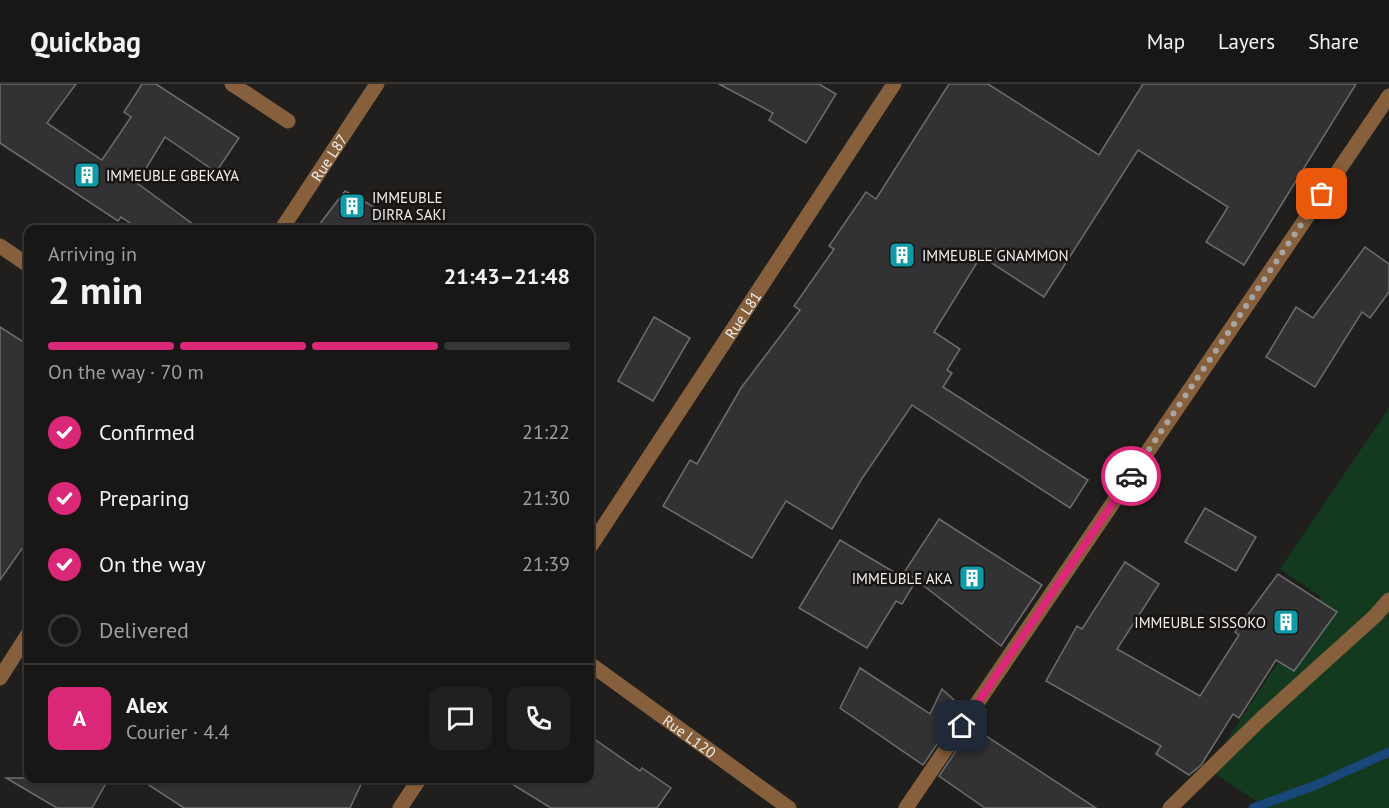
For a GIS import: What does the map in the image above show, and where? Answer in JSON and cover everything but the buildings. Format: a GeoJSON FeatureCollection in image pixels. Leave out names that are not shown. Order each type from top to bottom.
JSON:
{"type":"FeatureCollection","features":[{"type":"Feature","properties":{"kind":"street"},"geometry":{"type":"LineString","coordinates":[[232,84],[288,121]]}},
{"type":"Feature","properties":{"kind":"street","name":"Rue L87"},"geometry":{"type":"LineString","coordinates":[[284,225],[376,84]]}},
{"type":"Feature","properties":{"kind":"street","name":"Rue L81"},"geometry":{"type":"LineString","coordinates":[[594,541],[894,84]]}},
{"type":"Feature","properties":{"kind":"street"},"geometry":{"type":"LineString","coordinates":[[910,807],[1389,96]]}},
{"type":"Feature","properties":{"kind":"street"},"geometry":{"type":"LineString","coordinates":[[0,246],[24,262]]}},
{"type":"Feature","properties":{"kind":"street"},"geometry":{"type":"LineString","coordinates":[[1170,808],[1260,719],[1375,616],[1389,600]]}},
{"type":"Feature","properties":{"kind":"street"},"geometry":{"type":"LineString","coordinates":[[0,678],[24,640]]}},
{"type":"Feature","properties":{"kind":"street","name":"Rue L120"},"geometry":{"type":"LineString","coordinates":[[594,667],[789,808]]}},
{"type":"Feature","properties":{"kind":"street"},"geometry":{"type":"LineString","coordinates":[[400,808],[417,783]]}},
{"type":"Feature","properties":{"kind":"green space"},"geometry":{"type":"Polygon","coordinates":[[[1389,408],[1389,808],[1267,808],[1208,769],[1321,597],[1280,569],[1389,408]]]}},
{"type":"Feature","properties":{"kind":"waterway"},"geometry":{"type":"LineString","coordinates":[[1253,808],[1316,785],[1389,752]]}},
{"type":"Feature","properties":{"kind":"way so far"},"geometry":{"type":"LineString","coordinates":[[1131,476],[1322,194]]}},
{"type":"Feature","properties":{"kind":"place","name":"IMMEUBLE GBEKAYA"},"geometry":{"type":"Point","coordinates":[87,175]}},
{"type":"Feature","properties":{"kind":"place","name":"IMMEUBLE DIRRA SAKI"},"geometry":{"type":"Point","coordinates":[352,206]}},
{"type":"Feature","properties":{"kind":"place","name":"IMMEUBLE GNAMMON"},"geometry":{"type":"Point","coordinates":[902,255]}},
{"type":"Feature","properties":{"kind":"place","name":"IMMEUBLE AKA"},"geometry":{"type":"Point","coordinates":[972,578]}},
{"type":"Feature","properties":{"kind":"place","name":"IMMEUBLE SISSOKO"},"geometry":{"type":"Point","coordinates":[1286,622]}},
{"type":"Feature","properties":{"kind":"route"},"geometry":{"type":"LineString","coordinates":[[962,726],[1131,476]]}}]}
